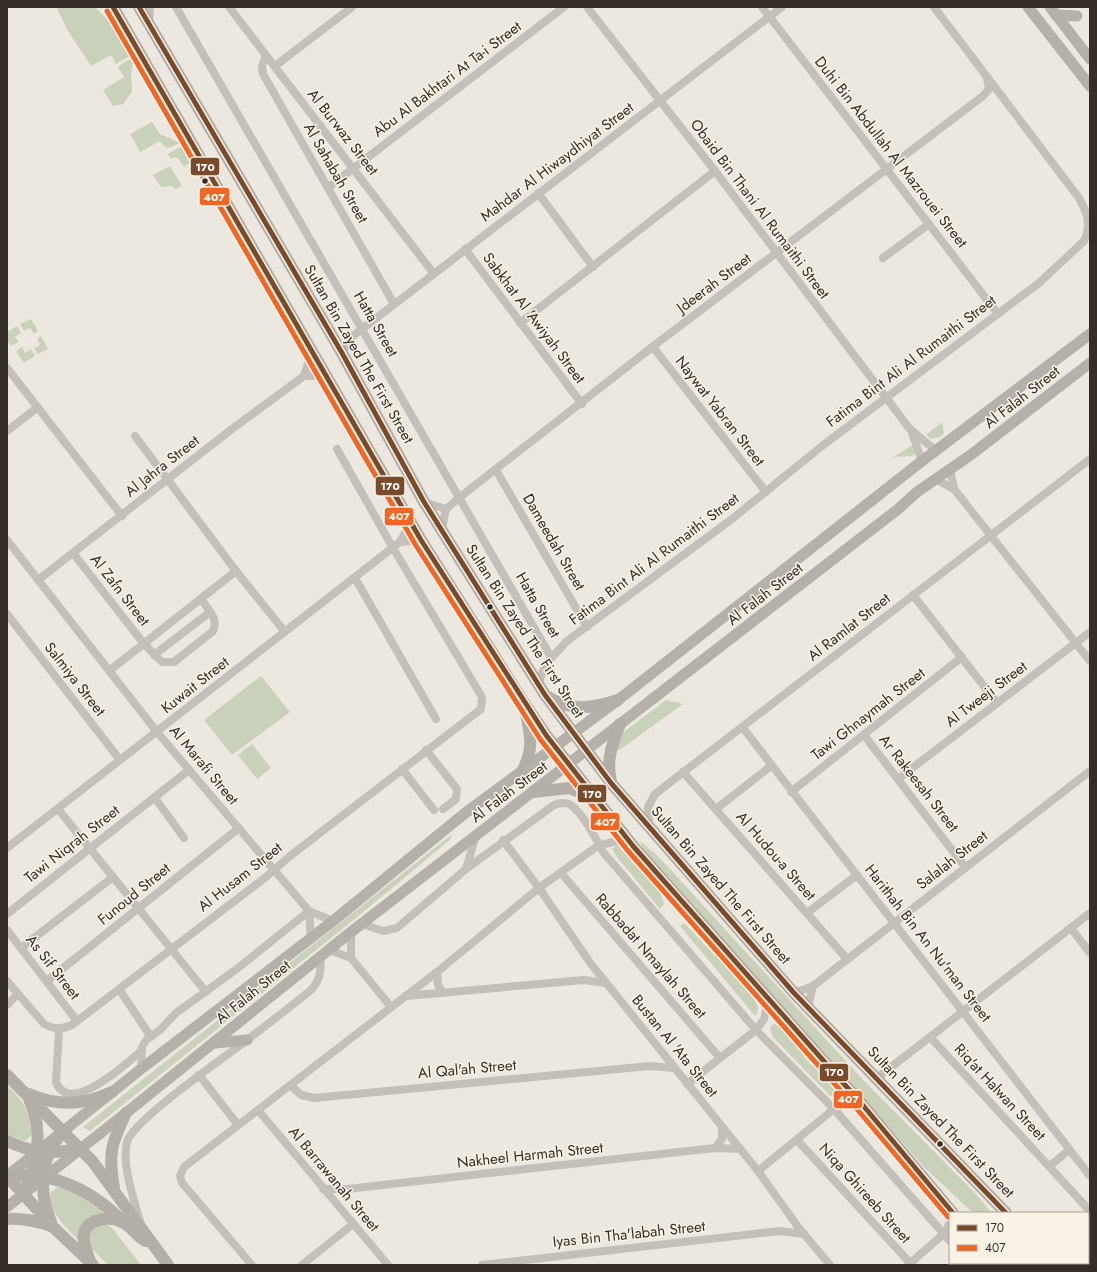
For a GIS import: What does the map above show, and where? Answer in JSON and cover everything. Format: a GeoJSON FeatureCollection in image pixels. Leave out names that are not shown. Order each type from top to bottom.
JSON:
{"type":"FeatureCollection","features":[{"type":"Feature","properties":{"kind":"main road"},"geometry":{"type":"LineString","coordinates":[[113,7],[421,540],[524,703],[555,746],[633,846],[861,1103],[952,1212]]}},
{"type":"Feature","properties":{"kind":"main road","name":"Sultan Bin Zayed The First Street"},"geometry":{"type":"LineString","coordinates":[[139,7],[342,353],[424,502],[541,690],[611,783],[794,992],[1005,1212]]}},
{"type":"Feature","properties":{"kind":"main road"},"geometry":{"type":"LineString","coordinates":[[1028,7],[1090,86]]}},
{"type":"Feature","properties":{"kind":"main road"},"geometry":{"type":"LineString","coordinates":[[1053,11],[1077,16]]}},
{"type":"Feature","properties":{"kind":"main road"},"geometry":{"type":"LineString","coordinates":[[1053,11],[1090,59]]}},
{"type":"Feature","properties":{"kind":"main road","name":"Al Falah Street"},"geometry":{"type":"LineString","coordinates":[[63,1132],[141,1069],[333,921],[464,814],[618,700],[936,450],[1090,334]]}},
{"type":"Feature","properties":{"kind":"main road","name":"Al Falah Street"},"geometry":{"type":"LineString","coordinates":[[7,1207],[43,1177],[80,1150],[215,1043],[324,953],[587,751],[935,479],[972,454],[1090,363]]}},
{"type":"Feature","properties":{"kind":"main road"},"geometry":{"type":"LineString","coordinates":[[541,690],[565,706],[577,708],[602,705],[618,700]]}},
{"type":"Feature","properties":{"kind":"main road"},"geometry":{"type":"LineString","coordinates":[[522,772],[527,762],[531,743],[524,703]]}},
{"type":"Feature","properties":{"kind":"main road"},"geometry":{"type":"LineString","coordinates":[[611,783],[608,764],[609,754],[620,724]]}},
{"type":"Feature","properties":{"kind":"main road"},"geometry":{"type":"LineString","coordinates":[[533,792],[570,788],[587,794],[598,801]]}},
{"type":"Feature","properties":{"kind":"main road"},"geometry":{"type":"LineString","coordinates":[[215,1043],[247,1040]]}},
{"type":"Feature","properties":{"kind":"main road"},"geometry":{"type":"LineString","coordinates":[[7,1075],[93,1162],[168,1265]]}},
{"type":"Feature","properties":{"kind":"main road"},"geometry":{"type":"LineString","coordinates":[[26,1093],[53,1102],[68,1104],[98,1099],[112,1092]]}},
{"type":"Feature","properties":{"kind":"main road"},"geometry":{"type":"LineString","coordinates":[[26,1093],[37,1121],[43,1152],[44,1201],[53,1227]]}},
{"type":"Feature","properties":{"kind":"main road"},"geometry":{"type":"LineString","coordinates":[[115,1191],[111,1154],[116,1134],[126,1113]]}},
{"type":"Feature","properties":{"kind":"main road"},"geometry":{"type":"LineString","coordinates":[[7,1176],[43,1152],[63,1132]]}},
{"type":"Feature","properties":{"kind":"main road"},"geometry":{"type":"LineString","coordinates":[[7,1141],[43,1152],[80,1150]]}},
{"type":"Feature","properties":{"kind":"main road"},"geometry":{"type":"LineString","coordinates":[[23,1194],[43,1152]]}},
{"type":"Feature","properties":{"kind":"main road"},"geometry":{"type":"LineString","coordinates":[[7,1176],[31,1175],[43,1177],[75,1187],[89,1194],[114,1212],[137,1235],[151,1243]]}},
{"type":"Feature","properties":{"kind":"main road"},"geometry":{"type":"LineString","coordinates":[[7,1176],[53,1227],[92,1264]]}},
{"type":"Feature","properties":{"kind":"main road"},"geometry":{"type":"LineString","coordinates":[[944,1202],[961,1212]]}},
{"type":"Feature","properties":{"kind":"main road"},"geometry":{"type":"LineString","coordinates":[[7,1219],[21,1218],[37,1221],[53,1227]]}},
{"type":"Feature","properties":{"kind":"main road"},"geometry":{"type":"LineString","coordinates":[[92,1264],[85,1247],[84,1239],[84,1233],[89,1224],[107,1218],[124,1223]]}},
{"type":"Feature","properties":{"kind":"street"},"geometry":{"type":"LineString","coordinates":[[148,23],[150,7]]}},
{"type":"Feature","properties":{"kind":"street","name":"Hatta Street"},"geometry":{"type":"LineString","coordinates":[[176,7],[551,656]]}},
{"type":"Feature","properties":{"kind":"street","name":"Al Burwaz Street"},"geometry":{"type":"LineString","coordinates":[[229,7],[434,274]]}},
{"type":"Feature","properties":{"kind":"street"},"geometry":{"type":"LineString","coordinates":[[275,66],[352,7]]}},
{"type":"Feature","properties":{"kind":"street","name":"Abu Al Bakhtari At Ta-i Street"},"geometry":{"type":"LineString","coordinates":[[329,187],[564,7]]}},
{"type":"Feature","properties":{"kind":"street","name":"Obaid Bin Thani Al Rumaithi Street"},"geometry":{"type":"LineString","coordinates":[[587,7],[777,252],[909,428],[922,441],[936,450]]}},
{"type":"Feature","properties":{"kind":"street","name":"Duhi Bin Abdullah Al Mazrouei Street"},"geometry":{"type":"LineString","coordinates":[[762,7],[998,314]]}},
{"type":"Feature","properties":{"kind":"street","name":"Mahdar Al Hiwaydhiyat Street"},"geometry":{"type":"LineString","coordinates":[[342,353],[349,339],[362,328],[782,7]]}},
{"type":"Feature","properties":{"kind":"street","name":"Fatima Bint Ali Al Rumaithi Street"},"geometry":{"type":"LineString","coordinates":[[541,690],[545,665],[551,656],[567,641],[587,628],[766,492],[822,446],[998,314],[1039,282],[1080,246],[1088,232],[1089,222],[1086,210],[1079,198],[934,7]]}},
{"type":"Feature","properties":{"kind":"street","name":"Al Sahabah Street"},"geometry":{"type":"LineString","coordinates":[[266,55],[262,66],[263,74],[329,187],[394,304]]}},
{"type":"Feature","properties":{"kind":"street","name":"Jdeerah Street"},"geometry":{"type":"LineString","coordinates":[[446,509],[653,347],[987,92],[989,86],[986,76]]}},
{"type":"Feature","properties":{"kind":"street"},"geometry":{"type":"LineString","coordinates":[[520,323],[715,171]]}},
{"type":"Feature","properties":{"kind":"street"},"geometry":{"type":"LineString","coordinates":[[538,193],[593,267]]}},
{"type":"Feature","properties":{"kind":"street"},"geometry":{"type":"LineString","coordinates":[[883,258],[929,224]]}},
{"type":"Feature","properties":{"kind":"street","name":"Sabkhat Al 'Awiyah Street"},"geometry":{"type":"LineString","coordinates":[[465,249],[582,404]]}},
{"type":"Feature","properties":{"kind":"street"},"geometry":{"type":"LineString","coordinates":[[335,341],[349,339]]}},
{"type":"Feature","properties":{"kind":"street","name":"Naywat Yabran Street"},"geometry":{"type":"LineString","coordinates":[[653,347],[766,492]]}},
{"type":"Feature","properties":{"kind":"street"},"geometry":{"type":"LineString","coordinates":[[312,351],[304,376],[326,376]]}},
{"type":"Feature","properties":{"kind":"street"},"geometry":{"type":"LineString","coordinates":[[9,373],[122,516]]}},
{"type":"Feature","properties":{"kind":"street","name":"Al Jahra Street"},"geometry":{"type":"LineString","coordinates":[[38,580],[232,429],[304,376]]}},
{"type":"Feature","properties":{"kind":"street"},"geometry":{"type":"LineString","coordinates":[[7,431],[38,408]]}},
{"type":"Feature","properties":{"kind":"street","name":"Obaid Bin Thani Al Rumaithi Street"},"geometry":{"type":"LineString","coordinates":[[909,428],[922,461]]}},
{"type":"Feature","properties":{"kind":"street"},"geometry":{"type":"LineString","coordinates":[[135,436],[167,481],[285,632]]}},
{"type":"Feature","properties":{"kind":"street"},"geometry":{"type":"LineString","coordinates":[[336,448],[393,548]]}},
{"type":"Feature","properties":{"kind":"street","name":"Al Ramlat Street"},"geometry":{"type":"LineString","coordinates":[[651,830],[647,815],[650,800],[655,794],[743,728],[1090,459]]}},
{"type":"Feature","properties":{"kind":"street"},"geometry":{"type":"LineString","coordinates":[[950,468],[954,489]]}},
{"type":"Feature","properties":{"kind":"street","name":"Dameedah Street"},"geometry":{"type":"LineString","coordinates":[[496,470],[587,628]]}},
{"type":"Feature","properties":{"kind":"street"},"geometry":{"type":"LineString","coordinates":[[935,479],[954,489],[1090,661]]}},
{"type":"Feature","properties":{"kind":"street"},"geometry":{"type":"LineString","coordinates":[[424,502],[446,509],[442,530]]}},
{"type":"Feature","properties":{"kind":"street","name":"Kuwait Street"},"geometry":{"type":"LineString","coordinates":[[7,848],[393,548],[400,542],[410,520]]}},
{"type":"Feature","properties":{"kind":"street","name":"Al Marafi Street"},"geometry":{"type":"LineString","coordinates":[[7,540],[157,732],[309,912],[333,921]]}},
{"type":"Feature","properties":{"kind":"street"},"geometry":{"type":"LineString","coordinates":[[400,542],[421,540]]}},
{"type":"Feature","properties":{"kind":"street","name":"Al Husam Street"},"geometry":{"type":"LineString","coordinates":[[59,1029],[72,1025],[274,870],[426,750],[479,712],[483,701],[480,693],[393,548]]}},
{"type":"Feature","properties":{"kind":"street","name":"Al Zafn Street"},"geometry":{"type":"LineString","coordinates":[[73,553],[154,655]]}},
{"type":"Feature","properties":{"kind":"street"},"geometry":{"type":"LineString","coordinates":[[109,671],[236,571]]}},
{"type":"Feature","properties":{"kind":"street"},"geometry":{"type":"LineString","coordinates":[[355,578],[436,719]]}},
{"type":"Feature","properties":{"kind":"street"},"geometry":{"type":"LineString","coordinates":[[914,595],[997,703]]}},
{"type":"Feature","properties":{"kind":"street"},"geometry":{"type":"LineString","coordinates":[[201,599],[214,617],[215,624],[210,634],[174,662],[162,662],[154,655],[210,612]]}},
{"type":"Feature","properties":{"kind":"street","name":"Salmiya Street"},"geometry":{"type":"LineString","coordinates":[[7,614],[120,760]]}},
{"type":"Feature","properties":{"kind":"street","name":"Al Tweeji Street"},"geometry":{"type":"LineString","coordinates":[[898,779],[1090,632]]}},
{"type":"Feature","properties":{"kind":"street","name":"Tawi Ghnaymah Street"},"geometry":{"type":"LineString","coordinates":[[791,792],[962,658]]}},
{"type":"Feature","properties":{"kind":"street","name":"Harithah Bin An Nu'man Street"},"geometry":{"type":"LineString","coordinates":[[743,728],[791,792],[964,1011],[1090,1176]]}},
{"type":"Feature","properties":{"kind":"street","name":"Ar Rakeesah Street"},"geometry":{"type":"LineString","coordinates":[[864,735],[965,867]]}},
{"type":"Feature","properties":{"kind":"street"},"geometry":{"type":"LineString","coordinates":[[426,750],[457,789],[456,799],[443,809]]}},
{"type":"Feature","properties":{"kind":"street"},"geometry":{"type":"LineString","coordinates":[[716,809],[771,766]]}},
{"type":"Feature","properties":{"kind":"street"},"geometry":{"type":"LineString","coordinates":[[402,769],[434,810]]}},
{"type":"Feature","properties":{"kind":"street","name":"Tawi Niqrah Street"},"geometry":{"type":"LineString","coordinates":[[7,914],[189,770]]}},
{"type":"Feature","properties":{"kind":"street","name":"Al Hudou-a Street"},"geometry":{"type":"LineString","coordinates":[[683,772],[848,959]]}},
{"type":"Feature","properties":{"kind":"street","name":"Salalah Street"},"geometry":{"type":"LineString","coordinates":[[794,992],[813,986],[965,867],[1090,772]]}},
{"type":"Feature","properties":{"kind":"street"},"geometry":{"type":"LineString","coordinates":[[155,798],[184,838]]}},
{"type":"Feature","properties":{"kind":"street"},"geometry":{"type":"LineString","coordinates":[[362,924],[382,931],[397,928],[466,869],[503,840],[554,805],[563,803],[572,806],[603,852],[756,1030],[834,1109],[946,1233],[910,1264]]}},
{"type":"Feature","properties":{"kind":"street"},"geometry":{"type":"LineString","coordinates":[[58,809],[206,992]]}},
{"type":"Feature","properties":{"kind":"street","name":"Funoud Street"},"geometry":{"type":"LineString","coordinates":[[47,982],[239,828]]}},
{"type":"Feature","properties":{"kind":"street"},"geometry":{"type":"LineString","coordinates":[[466,869],[476,835]]}},
{"type":"Feature","properties":{"kind":"street","name":"Bustan Al 'Ata Street"},"geometry":{"type":"LineString","coordinates":[[503,840],[539,888],[591,964],[758,1171],[804,1234],[830,1265]]}},
{"type":"Feature","properties":{"kind":"street"},"geometry":{"type":"LineString","coordinates":[[252,1265],[184,1186],[180,1176],[184,1167],[437,972],[539,888],[599,845],[618,841],[633,846]]}},
{"type":"Feature","properties":{"kind":"street","name":"Rabbadat Nmaylah Street"},"geometry":{"type":"LineString","coordinates":[[560,873],[720,1058]]}},
{"type":"Feature","properties":{"kind":"street"},"geometry":{"type":"LineString","coordinates":[[807,913],[857,875]]}},
{"type":"Feature","properties":{"kind":"street"},"geometry":{"type":"LineString","coordinates":[[21,948],[113,878]]}},
{"type":"Feature","properties":{"kind":"street"},"geometry":{"type":"LineString","coordinates":[[309,912],[311,938]]}},
{"type":"Feature","properties":{"kind":"street"},"geometry":{"type":"LineString","coordinates":[[141,1069],[141,1051],[144,1043],[160,1030],[176,1013],[206,992],[309,912]]}},
{"type":"Feature","properties":{"kind":"street"},"geometry":{"type":"LineString","coordinates":[[877,1078],[1090,913]]}},
{"type":"Feature","properties":{"kind":"street"},"geometry":{"type":"LineString","coordinates":[[1071,928],[1090,953]]}},
{"type":"Feature","properties":{"kind":"street","name":"As Sif Street"},"geometry":{"type":"LineString","coordinates":[[7,930],[77,1021]]}},
{"type":"Feature","properties":{"kind":"street"},"geometry":{"type":"LineString","coordinates":[[351,932],[351,958],[391,1007]]}},
{"type":"Feature","properties":{"kind":"street"},"geometry":{"type":"LineString","coordinates":[[143,1231],[126,1167],[127,1141],[136,1128],[199,1075],[311,990],[316,984],[321,971],[324,953],[351,958]]}},
{"type":"Feature","properties":{"kind":"street"},"geometry":{"type":"LineString","coordinates":[[584,980],[591,964]]}},
{"type":"Feature","properties":{"kind":"street"},"geometry":{"type":"LineString","coordinates":[[437,972],[438,985],[443,992]]}},
{"type":"Feature","properties":{"kind":"street"},"geometry":{"type":"LineString","coordinates":[[405,996],[584,980],[606,983]]}},
{"type":"Feature","properties":{"kind":"street"},"geometry":{"type":"LineString","coordinates":[[7,981],[44,1024],[51,1028],[59,1029],[56,1082],[58,1087],[67,1092],[76,1093],[92,1088],[141,1051]]}},
{"type":"Feature","properties":{"kind":"street"},"geometry":{"type":"LineString","coordinates":[[808,1007],[813,986]]}},
{"type":"Feature","properties":{"kind":"street"},"geometry":{"type":"LineString","coordinates":[[119,989],[151,1037]]}},
{"type":"Feature","properties":{"kind":"street"},"geometry":{"type":"LineString","coordinates":[[7,1005],[18,994]]}},
{"type":"Feature","properties":{"kind":"street"},"geometry":{"type":"LineString","coordinates":[[687,1084],[756,1030],[764,1019],[769,998]]}},
{"type":"Feature","properties":{"kind":"street","name":"Riq'at Halwan Street"},"geometry":{"type":"LineString","coordinates":[[930,1038],[1090,1211]]}},
{"type":"Feature","properties":{"kind":"street"},"geometry":{"type":"LineString","coordinates":[[650,1066],[657,1060],[661,1052]]}},
{"type":"Feature","properties":{"kind":"street","name":"Al Qal'ah Street"},"geometry":{"type":"LineString","coordinates":[[291,1086],[301,1094],[314,1098],[650,1066],[674,1068]]}},
{"type":"Feature","properties":{"kind":"street"},"geometry":{"type":"LineString","coordinates":[[199,1075],[238,1125]]}},
{"type":"Feature","properties":{"kind":"street"},"geometry":{"type":"LineString","coordinates":[[758,1171],[834,1109],[844,1104],[861,1103]]}},
{"type":"Feature","properties":{"kind":"street","name":"Al Barrawanah Street"},"geometry":{"type":"LineString","coordinates":[[258,1110],[388,1265]]}},
{"type":"Feature","properties":{"kind":"street"},"geometry":{"type":"LineString","coordinates":[[715,1148],[722,1139],[722,1128]]}},
{"type":"Feature","properties":{"kind":"street","name":"Niqa Ghireeb Street"},"geometry":{"type":"LineString","coordinates":[[797,1140],[910,1264]]}},
{"type":"Feature","properties":{"kind":"street","name":"Nakheel Harmah Street"},"geometry":{"type":"LineString","coordinates":[[323,1189],[347,1189],[715,1148],[740,1149]]}},
{"type":"Feature","properties":{"kind":"street"},"geometry":{"type":"LineString","coordinates":[[1050,1166],[1069,1150]]}},
{"type":"Feature","properties":{"kind":"street"},"geometry":{"type":"LineString","coordinates":[[335,1203],[339,1194],[347,1189]]}},
{"type":"Feature","properties":{"kind":"street"},"geometry":{"type":"LineString","coordinates":[[779,1231],[786,1227],[791,1217]]}},
{"type":"Feature","properties":{"kind":"street"},"geometry":{"type":"LineString","coordinates":[[302,1265],[353,1224]]}},
{"type":"Feature","properties":{"kind":"street","name":"Iyas Bin Tha'labah Street"},"geometry":{"type":"LineString","coordinates":[[482,1265],[779,1231],[804,1234]]}},
{"type":"Feature","properties":{"kind":"green space"},"geometry":{"type":"Polygon","coordinates":[[[61,7],[95,7],[108,20],[129,56],[116,64],[111,55],[91,66],[68,31],[57,9],[61,7]]]}},
{"type":"Feature","properties":{"kind":"green space"},"geometry":{"type":"Polygon","coordinates":[[[130,59],[133,64],[131,72],[132,92],[123,104],[113,106],[103,90],[124,77],[118,67],[130,59]]]}},
{"type":"Feature","properties":{"kind":"green space"},"geometry":{"type":"Polygon","coordinates":[[[152,122],[160,134],[180,143],[169,148],[165,147],[160,141],[140,152],[130,134],[152,122]]]}},
{"type":"Feature","properties":{"kind":"green space"},"geometry":{"type":"Polygon","coordinates":[[[182,146],[191,162],[184,167],[179,159],[175,157],[171,159],[168,154],[182,146]]]}},
{"type":"Feature","properties":{"kind":"green space"},"geometry":{"type":"Polygon","coordinates":[[[170,166],[182,186],[176,189],[171,186],[161,187],[153,175],[170,166]]]}},
{"type":"Feature","properties":{"kind":"green space"},"geometry":{"type":"Polygon","coordinates":[[[31,319],[38,331],[34,334],[30,328],[24,331],[20,324],[31,319]]]}},
{"type":"Feature","properties":{"kind":"green space"},"geometry":{"type":"Polygon","coordinates":[[[17,326],[21,333],[15,337],[19,342],[11,346],[7,340],[7,332],[17,326]]]}},
{"type":"Feature","properties":{"kind":"green space"},"geometry":{"type":"Polygon","coordinates":[[[41,336],[48,349],[38,354],[34,348],[40,345],[37,339],[41,336]]]}},
{"type":"Feature","properties":{"kind":"green space"},"geometry":{"type":"Polygon","coordinates":[[[22,347],[25,353],[31,349],[35,356],[24,363],[16,351],[22,347]]]}},
{"type":"Feature","properties":{"kind":"green space"},"geometry":{"type":"Polygon","coordinates":[[[942,422],[944,433],[940,437],[931,439],[926,435],[942,422]]]}},
{"type":"Feature","properties":{"kind":"green space"},"geometry":{"type":"Polygon","coordinates":[[[916,443],[920,451],[912,456],[893,457],[916,443]]]}},
{"type":"Feature","properties":{"kind":"green space"},"geometry":{"type":"Polygon","coordinates":[[[261,676],[290,712],[232,755],[204,720],[261,676]]]}},
{"type":"Feature","properties":{"kind":"green space"},"geometry":{"type":"Polygon","coordinates":[[[666,700],[683,704],[618,751],[616,745],[617,737],[666,700]]]}},
{"type":"Feature","properties":{"kind":"green space"},"geometry":{"type":"Polygon","coordinates":[[[252,744],[271,768],[257,779],[238,755],[252,744]]]}},
{"type":"Feature","properties":{"kind":"green space"},"geometry":{"type":"Polygon","coordinates":[[[451,835],[451,839],[356,918],[90,1131],[83,1127],[451,835]]]}},
{"type":"Feature","properties":{"kind":"green space"},"geometry":{"type":"Polygon","coordinates":[[[640,841],[659,857],[865,1082],[974,1192],[991,1212],[972,1212],[924,1167],[643,849],[640,841]]]}},
{"type":"Feature","properties":{"kind":"green space"},"geometry":{"type":"Polygon","coordinates":[[[617,845],[624,849],[661,894],[664,904],[660,909],[617,857],[612,849],[617,845]]]}},
{"type":"Feature","properties":{"kind":"green space"},"geometry":{"type":"Polygon","coordinates":[[[684,923],[752,994],[758,1007],[757,1014],[754,1015],[680,926],[684,923]]]}},
{"type":"Feature","properties":{"kind":"green space"},"geometry":{"type":"Polygon","coordinates":[[[775,1024],[780,1025],[809,1063],[822,1072],[840,1094],[839,1096],[830,1096],[772,1036],[770,1028],[775,1024]]]}},
{"type":"Feature","properties":{"kind":"green space"},"geometry":{"type":"Polygon","coordinates":[[[7,1086],[22,1102],[29,1119],[32,1135],[25,1141],[7,1135],[7,1086]]]}},
{"type":"Feature","properties":{"kind":"green space"},"geometry":{"type":"Polygon","coordinates":[[[58,1187],[77,1193],[90,1201],[105,1214],[98,1214],[89,1217],[86,1220],[79,1240],[59,1219],[52,1205],[50,1199],[51,1192],[58,1187]]]}},
{"type":"Feature","properties":{"kind":"green space"},"geometry":{"type":"Polygon","coordinates":[[[104,1223],[112,1228],[141,1265],[108,1265],[90,1247],[87,1232],[104,1223]]]}},
{"type":"Feature","properties":{"kind":"transit line","name":"170"},"geometry":{"type":"LineString","coordinates":[[113,7],[421,540],[546,735],[633,846],[861,1103],[952,1212]]}},
{"type":"Feature","properties":{"kind":"transit line","name":"170"},"geometry":{"type":"LineString","coordinates":[[139,7],[342,353],[424,502],[545,695],[611,783],[794,993],[1005,1212]]}},
{"type":"Feature","properties":{"kind":"transit line","name":"407"},"geometry":{"type":"LineString","coordinates":[[107,11],[415,544],[540,739],[628,851],[856,1108],[948,1217]]}}]}
